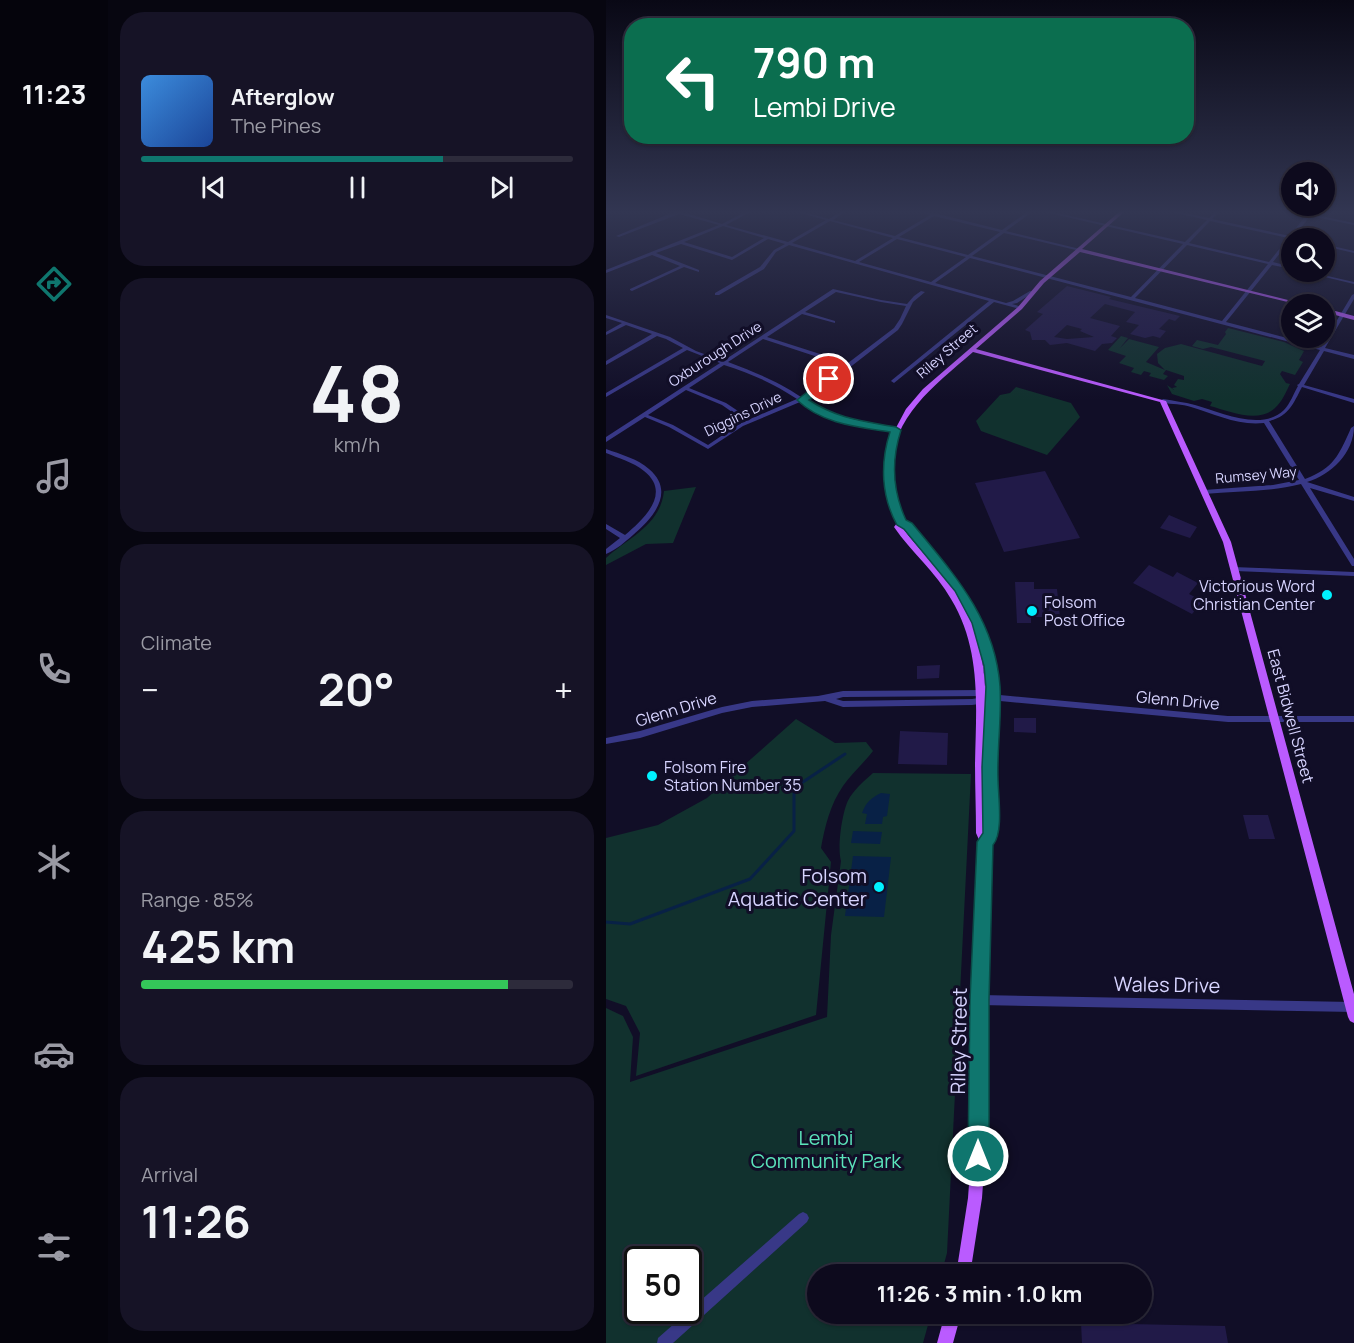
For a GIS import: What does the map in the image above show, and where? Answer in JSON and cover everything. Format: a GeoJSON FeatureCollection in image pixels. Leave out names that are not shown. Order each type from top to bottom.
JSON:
{"type":"FeatureCollection","features":[{"type":"Feature","properties":{"kind":"main road","name":"Riley Street"},"geometry":{"type":"LineString","coordinates":[[990,697],[964,613],[944,582],[898,527],[901,523],[891,495],[887,471],[890,449],[896,430],[917,398],[1020,308],[1050,275]]}},
{"type":"Feature","properties":{"kind":"main road"},"geometry":{"type":"LineString","coordinates":[[1180,275],[1281,299]]}},
{"type":"Feature","properties":{"kind":"main road"},"geometry":{"type":"LineString","coordinates":[[1335,313],[1354,318]]}},
{"type":"Feature","properties":{"kind":"main road"},"geometry":{"type":"LineString","coordinates":[[995,330],[988,340],[990,345],[1004,357],[1018,362]]}},
{"type":"Feature","properties":{"kind":"main road"},"geometry":{"type":"LineString","coordinates":[[972,350],[1159,400]]}},
{"type":"Feature","properties":{"kind":"main road"},"geometry":{"type":"LineString","coordinates":[[954,366],[972,358],[998,357]]}},
{"type":"Feature","properties":{"kind":"main road","name":"East Bidwell Street"},"geometry":{"type":"LineString","coordinates":[[1159,400],[1169,428],[1175,431],[1223,532],[1353,1010]]}},
{"type":"Feature","properties":{"kind":"main road","name":"Riley Street"},"geometry":{"type":"LineString","coordinates":[[901,523],[908,526],[959,589],[978,623],[990,666],[981,833],[985,842],[978,1156],[975,1198],[965,1264]]}},
{"type":"Feature","properties":{"kind":"main road"},"geometry":{"type":"LineString","coordinates":[[904,535],[910,538],[926,557],[936,561]]}},
{"type":"Feature","properties":{"kind":"main road"},"geometry":{"type":"LineString","coordinates":[[945,1343],[950,1324]]}},
{"type":"Feature","properties":{"kind":"street"},"geometry":{"type":"LineString","coordinates":[[632,290],[665,275]]}},
{"type":"Feature","properties":{"kind":"street"},"geometry":{"type":"LineString","coordinates":[[717,294],[750,275]]}},
{"type":"Feature","properties":{"kind":"street"},"geometry":{"type":"LineString","coordinates":[[899,275],[1020,308]]}},
{"type":"Feature","properties":{"kind":"street"},"geometry":{"type":"LineString","coordinates":[[931,284],[944,275]]}},
{"type":"Feature","properties":{"kind":"street"},"geometry":{"type":"LineString","coordinates":[[1038,275],[1281,338]]}},
{"type":"Feature","properties":{"kind":"street"},"geometry":{"type":"LineString","coordinates":[[1132,299],[1155,275]]}},
{"type":"Feature","properties":{"kind":"street"},"geometry":{"type":"LineString","coordinates":[[1223,323],[1260,275]]}},
{"type":"Feature","properties":{"kind":"street"},"geometry":{"type":"LineString","coordinates":[[1335,279],[1354,283]]}},
{"type":"Feature","properties":{"kind":"street","name":"Oxburough Drive"},"geometry":{"type":"LineString","coordinates":[[606,440],[835,290],[907,305]]}},
{"type":"Feature","properties":{"kind":"street","name":"Diggins Drive"},"geometry":{"type":"LineString","coordinates":[[644,415],[671,426],[708,447],[749,421],[816,392],[898,326],[907,305],[923,292]]}},
{"type":"Feature","properties":{"kind":"street"},"geometry":{"type":"LineString","coordinates":[[1004,304],[1015,302],[1032,292]]}},
{"type":"Feature","properties":{"kind":"street"},"geometry":{"type":"LineString","coordinates":[[1335,327],[1354,295]]}},
{"type":"Feature","properties":{"kind":"street"},"geometry":{"type":"LineString","coordinates":[[894,381],[992,301]]}},
{"type":"Feature","properties":{"kind":"street"},"geometry":{"type":"LineString","coordinates":[[800,312],[833,322]]}},
{"type":"Feature","properties":{"kind":"street"},"geometry":{"type":"LineString","coordinates":[[606,316],[771,381],[822,413],[842,421],[896,430]]}},
{"type":"Feature","properties":{"kind":"street"},"geometry":{"type":"LineString","coordinates":[[606,334],[626,323]]}},
{"type":"Feature","properties":{"kind":"street"},"geometry":{"type":"LineString","coordinates":[[606,363],[656,334]]}},
{"type":"Feature","properties":{"kind":"street"},"geometry":{"type":"LineString","coordinates":[[762,337],[848,365]]}},
{"type":"Feature","properties":{"kind":"street"},"geometry":{"type":"LineString","coordinates":[[606,395],[687,348]]}},
{"type":"Feature","properties":{"kind":"street"},"geometry":{"type":"LineString","coordinates":[[1159,400],[1182,403],[1238,420],[1275,418],[1286,411],[1322,348],[1354,357]]}},
{"type":"Feature","properties":{"kind":"street"},"geometry":{"type":"LineString","coordinates":[[1300,386],[1354,401]]}},
{"type":"Feature","properties":{"kind":"street"},"geometry":{"type":"LineString","coordinates":[[684,388],[724,404],[749,421]]}},
{"type":"Feature","properties":{"kind":"street"},"geometry":{"type":"LineString","coordinates":[[1265,420],[1354,564]]}},
{"type":"Feature","properties":{"kind":"street","name":"Rumsey Way"},"geometry":{"type":"LineString","coordinates":[[1204,492],[1304,484],[1331,468],[1350,445],[1354,428]]}},
{"type":"Feature","properties":{"kind":"street"},"geometry":{"type":"LineString","coordinates":[[606,451],[650,473],[657,484],[658,496],[654,509],[644,523],[606,552]]}},
{"type":"Feature","properties":{"kind":"street"},"geometry":{"type":"LineString","coordinates":[[1304,484],[1354,499]]}},
{"type":"Feature","properties":{"kind":"street"},"geometry":{"type":"LineString","coordinates":[[606,526],[625,538]]}},
{"type":"Feature","properties":{"kind":"street"},"geometry":{"type":"LineString","coordinates":[[1234,569],[1354,574]]}},
{"type":"Feature","properties":{"kind":"street","name":"Glenn Drive"},"geometry":{"type":"LineString","coordinates":[[606,741],[652,733],[706,714],[747,704],[788,699],[826,698],[843,693],[990,697],[1228,719],[1354,719]]}},
{"type":"Feature","properties":{"kind":"street"},"geometry":{"type":"LineString","coordinates":[[843,704],[855,698],[877,698],[884,694]]}},
{"type":"Feature","properties":{"kind":"street","name":"Glenn Drive"},"geometry":{"type":"LineString","coordinates":[[826,698],[843,704],[990,697]]}},
{"type":"Feature","properties":{"kind":"street","name":"Wales Drive"},"geometry":{"type":"LineString","coordinates":[[980,1000],[1353,1010]]}},
{"type":"Feature","properties":{"kind":"street"},"geometry":{"type":"LineString","coordinates":[[663,1343],[803,1218]]}},
{"type":"Feature","properties":{"kind":"green space"},"geometry":{"type":"Polygon","coordinates":[[[1228,328],[1281,341],[1281,348],[1297,348],[1304,351],[1299,360],[1303,362],[1295,375],[1282,371],[1280,374],[1286,383],[1290,384],[1280,403],[1268,413],[1243,415],[1210,406],[1212,402],[1202,399],[1194,401],[1172,394],[1167,385],[1174,390],[1172,388],[1177,387],[1174,385],[1178,379],[1184,380],[1184,376],[1166,370],[1163,374],[1168,376],[1164,380],[1149,376],[1151,373],[1144,371],[1141,375],[1131,372],[1134,368],[1119,363],[1126,356],[1108,350],[1121,336],[1128,338],[1120,348],[1129,339],[1159,347],[1146,362],[1165,370],[1158,363],[1157,354],[1165,348],[1181,344],[1262,366],[1265,361],[1211,347],[1203,349],[1192,346],[1197,340],[1218,345],[1226,334],[1228,328]]]}},
{"type":"Feature","properties":{"kind":"green space"},"geometry":{"type":"Polygon","coordinates":[[[1016,387],[1071,403],[1080,417],[1047,455],[981,431],[976,421],[1000,395],[1010,393],[1016,387]]]}},
{"type":"Feature","properties":{"kind":"green space"},"geometry":{"type":"Polygon","coordinates":[[[696,487],[673,543],[646,544],[606,565],[606,558],[650,522],[661,503],[664,491],[696,487]]]}},
{"type":"Feature","properties":{"kind":"green space"},"geometry":{"type":"Polygon","coordinates":[[[796,719],[835,743],[866,742],[873,751],[838,793],[824,832],[821,848],[831,862],[816,1015],[636,1076],[640,1033],[626,1006],[606,999],[606,838],[658,825],[707,798],[796,719]]]}},
{"type":"Feature","properties":{"kind":"green space","name":"Lembi Community Park"},"geometry":{"type":"Polygon","coordinates":[[[873,773],[971,774],[947,1253],[944,1264],[807,1264],[807,1324],[928,1324],[923,1343],[606,1343],[606,1008],[623,1016],[633,1037],[630,1082],[827,1017],[831,935],[841,861],[840,838],[847,803],[858,787],[873,773]]]}},
{"type":"Feature","properties":{"kind":"water"},"geometry":{"type":"Polygon","coordinates":[[[881,793],[890,794],[887,816],[883,817],[882,824],[865,824],[867,814],[862,813],[864,809],[869,801],[881,793]]]}},
{"type":"Feature","properties":{"kind":"water"},"geometry":{"type":"Polygon","coordinates":[[[853,831],[882,832],[880,844],[851,843],[853,831]]]}},
{"type":"Feature","properties":{"kind":"water"},"geometry":{"type":"Polygon","coordinates":[[[853,856],[891,857],[884,917],[845,916],[853,856]]]}},
{"type":"Feature","properties":{"kind":"building"},"geometry":{"type":"Polygon","coordinates":[[[1067,286],[1180,316],[1175,321],[1169,319],[1159,329],[1166,331],[1160,338],[1153,336],[1145,338],[1130,334],[1139,325],[1126,322],[1135,312],[1105,304],[1090,318],[1120,326],[1111,336],[1117,338],[1112,343],[1102,344],[1095,351],[1067,343],[1050,345],[1045,340],[1032,340],[1030,332],[1025,330],[1043,314],[1037,312],[1067,286]],[[1067,325],[1054,337],[1067,339],[1094,337],[1080,331],[1082,329],[1067,325]]]}},
{"type":"Feature","properties":{"kind":"building"},"geometry":{"type":"Polygon","coordinates":[[[1045,471],[1080,538],[1004,552],[975,483],[1045,471]]]}},
{"type":"Feature","properties":{"kind":"building"},"geometry":{"type":"Polygon","coordinates":[[[1169,515],[1197,527],[1190,538],[1160,528],[1169,515]]]}},
{"type":"Feature","properties":{"kind":"building"},"geometry":{"type":"Polygon","coordinates":[[[1149,565],[1173,577],[1177,572],[1198,583],[1189,594],[1203,601],[1192,614],[1133,583],[1149,565]]]}},
{"type":"Feature","properties":{"kind":"building"},"geometry":{"type":"Polygon","coordinates":[[[1015,582],[1034,582],[1034,589],[1057,589],[1060,617],[1031,617],[1031,623],[1017,623],[1015,582]]]}},
{"type":"Feature","properties":{"kind":"building"},"geometry":{"type":"Polygon","coordinates":[[[940,665],[939,678],[917,679],[917,666],[940,665]]]}},
{"type":"Feature","properties":{"kind":"building"},"geometry":{"type":"Polygon","coordinates":[[[1014,718],[1036,718],[1036,733],[1014,732],[1014,718]]]}},
{"type":"Feature","properties":{"kind":"building"},"geometry":{"type":"Polygon","coordinates":[[[900,731],[948,733],[947,765],[898,764],[900,731]]]}},
{"type":"Feature","properties":{"kind":"building"},"geometry":{"type":"Polygon","coordinates":[[[1243,815],[1268,815],[1275,839],[1249,839],[1243,815]]]}},
{"type":"Feature","properties":{"kind":"building"},"geometry":{"type":"Polygon","coordinates":[[[1081,1324],[1225,1326],[1228,1343],[1082,1343],[1081,1324]]]}},
{"type":"Feature","properties":{"kind":"waterway"},"geometry":{"type":"LineString","coordinates":[[606,922],[630,924],[750,879],[794,831],[794,788],[845,754]]}},
{"type":"Feature","properties":{"kind":"place","name":"Victorious Word Christian Center"},"geometry":{"type":"Point","coordinates":[1327,595]}},
{"type":"Feature","properties":{"kind":"place","name":"Folsom Post Office"},"geometry":{"type":"Point","coordinates":[1032,611]}},
{"type":"Feature","properties":{"kind":"place","name":"Folsom Fire Station Number 35"},"geometry":{"type":"Point","coordinates":[652,776]}},
{"type":"Feature","properties":{"kind":"place","name":"Folsom Aquatic Center"},"geometry":{"type":"Point","coordinates":[879,887]}},
{"type":"Feature","properties":{"kind":"route"},"geometry":{"type":"LineString","coordinates":[[829,379],[816,392],[802,400],[814,409],[842,421],[896,430],[892,439],[887,471],[894,506],[901,523],[908,526],[959,589],[978,623],[990,666],[993,687],[990,767],[992,797],[991,835],[985,842],[978,1156]]}}]}
